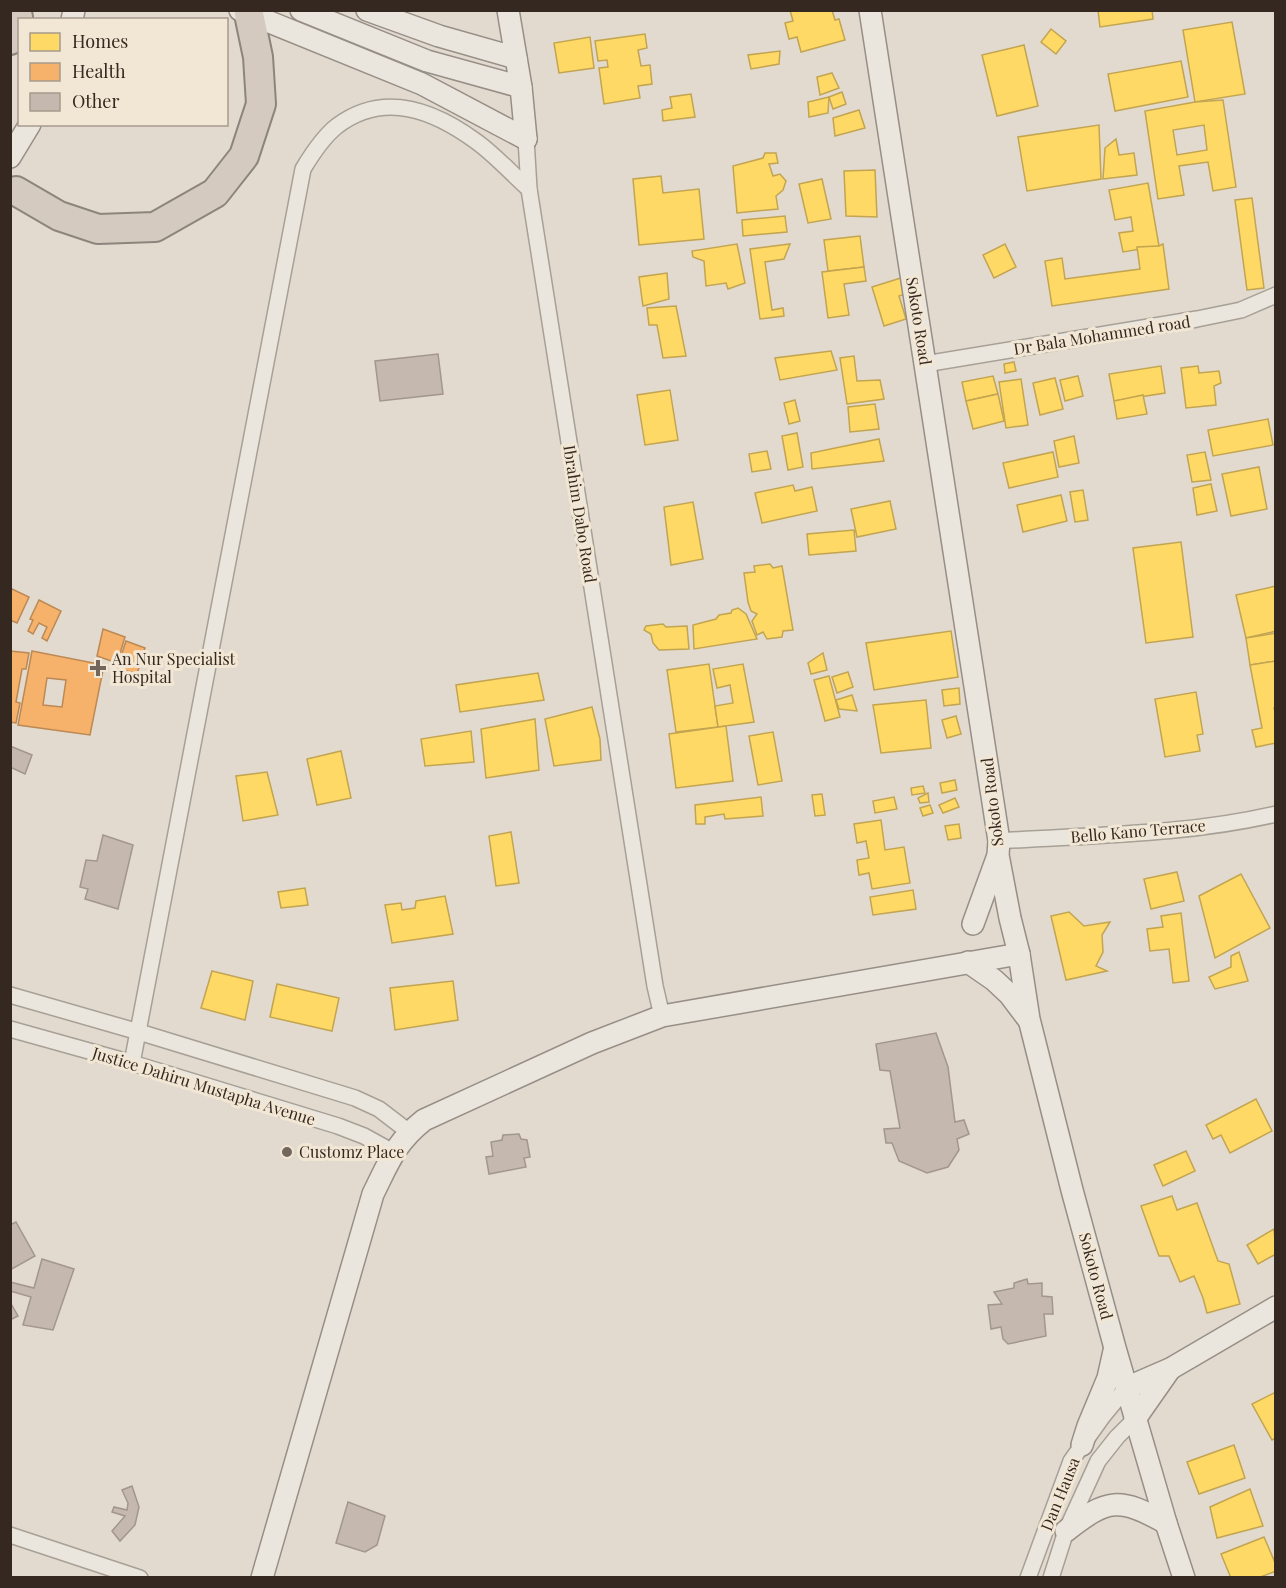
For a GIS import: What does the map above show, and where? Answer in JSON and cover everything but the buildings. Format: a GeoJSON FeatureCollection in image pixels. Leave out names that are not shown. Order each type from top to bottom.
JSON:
{"type":"FeatureCollection","features":[{"type":"Feature","properties":{"kind":"highway"},"geometry":{"type":"LineString","coordinates":[[16,191],[59,216],[98,229],[155,227],[215,193],[244,156],[261,104],[258,57],[244,12]]}},
{"type":"Feature","properties":{"kind":"street"},"geometry":{"type":"LineString","coordinates":[[301,10],[427,61],[521,87]]}},
{"type":"Feature","properties":{"kind":"street"},"geometry":{"type":"LineString","coordinates":[[367,10],[439,36],[516,58]]}},
{"type":"Feature","properties":{"kind":"street","name":"Ibrahim Dabo Road"},"geometry":{"type":"LineString","coordinates":[[508,10],[521,87],[529,189],[655,986],[662,1016]]}},
{"type":"Feature","properties":{"kind":"street","name":"Sokoto Road"},"geometry":{"type":"LineString","coordinates":[[870,10],[1010,918],[1019,954],[1029,1019],[1126,1388],[1184,1578]]}},
{"type":"Feature","properties":{"kind":"street"},"geometry":{"type":"LineString","coordinates":[[244,12],[422,84],[526,139]]}},
{"type":"Feature","properties":{"kind":"street"},"geometry":{"type":"LineString","coordinates":[[132,1064],[303,169],[316,148],[336,126],[362,111],[386,106],[409,107],[430,114],[478,143],[529,189]]}},
{"type":"Feature","properties":{"kind":"street"},"geometry":{"type":"LineString","coordinates":[[10,157],[29,126]]}},
{"type":"Feature","properties":{"kind":"street","name":"Dr Bala Mohammed road"},"geometry":{"type":"LineString","coordinates":[[925,364],[1197,319],[1241,310],[1275,295]]}},
{"type":"Feature","properties":{"kind":"street","name":"Bello Kano Terrace"},"geometry":{"type":"LineString","coordinates":[[999,848],[1165,831],[1248,820],[1275,814]]}},
{"type":"Feature","properties":{"kind":"street"},"geometry":{"type":"LineString","coordinates":[[973,924],[999,848]]}},
{"type":"Feature","properties":{"kind":"street"},"geometry":{"type":"LineString","coordinates":[[262,1578],[373,1194],[393,1152],[409,1132],[424,1120],[592,1043],[662,1016],[1019,954]]}},
{"type":"Feature","properties":{"kind":"street"},"geometry":{"type":"LineString","coordinates":[[968,963],[994,980],[1009,994],[1029,1019]]}},
{"type":"Feature","properties":{"kind":"street"},"geometry":{"type":"LineString","coordinates":[[10,995],[355,1098],[379,1109],[409,1132]]}},
{"type":"Feature","properties":{"kind":"street","name":"Justice Dahiru Mustapha Avenue"},"geometry":{"type":"LineString","coordinates":[[10,1029],[338,1125],[393,1152]]}},
{"type":"Feature","properties":{"kind":"street"},"geometry":{"type":"LineString","coordinates":[[1126,1388],[1170,1369],[1275,1307]]}},
{"type":"Feature","properties":{"kind":"street"},"geometry":{"type":"LineString","coordinates":[[1082,1445],[1108,1378],[1115,1348]]}},
{"type":"Feature","properties":{"kind":"street"},"geometry":{"type":"LineString","coordinates":[[1135,1419],[1170,1369]]}},
{"type":"Feature","properties":{"kind":"street","name":"Dan Hausa"},"geometry":{"type":"LineString","coordinates":[[1028,1578],[1071,1461],[1126,1388]]}},
{"type":"Feature","properties":{"kind":"street","name":"Dan Hausa"},"geometry":{"type":"LineString","coordinates":[[1051,1578],[1066,1531],[1098,1461],[1135,1419]]}},
{"type":"Feature","properties":{"kind":"street"},"geometry":{"type":"LineString","coordinates":[[1066,1531],[1083,1517],[1103,1506],[1121,1504],[1139,1508],[1166,1522]]}},
{"type":"Feature","properties":{"kind":"street"},"geometry":{"type":"LineString","coordinates":[[10,1535],[140,1578]]}},
{"type":"Feature","properties":{"kind":"place","name":"An Nur Specialist Hospital"},"geometry":{"type":"Point","coordinates":[98,668]}},
{"type":"Feature","properties":{"kind":"place","name":"Customz Place"},"geometry":{"type":"Point","coordinates":[287,1152]}}]}
